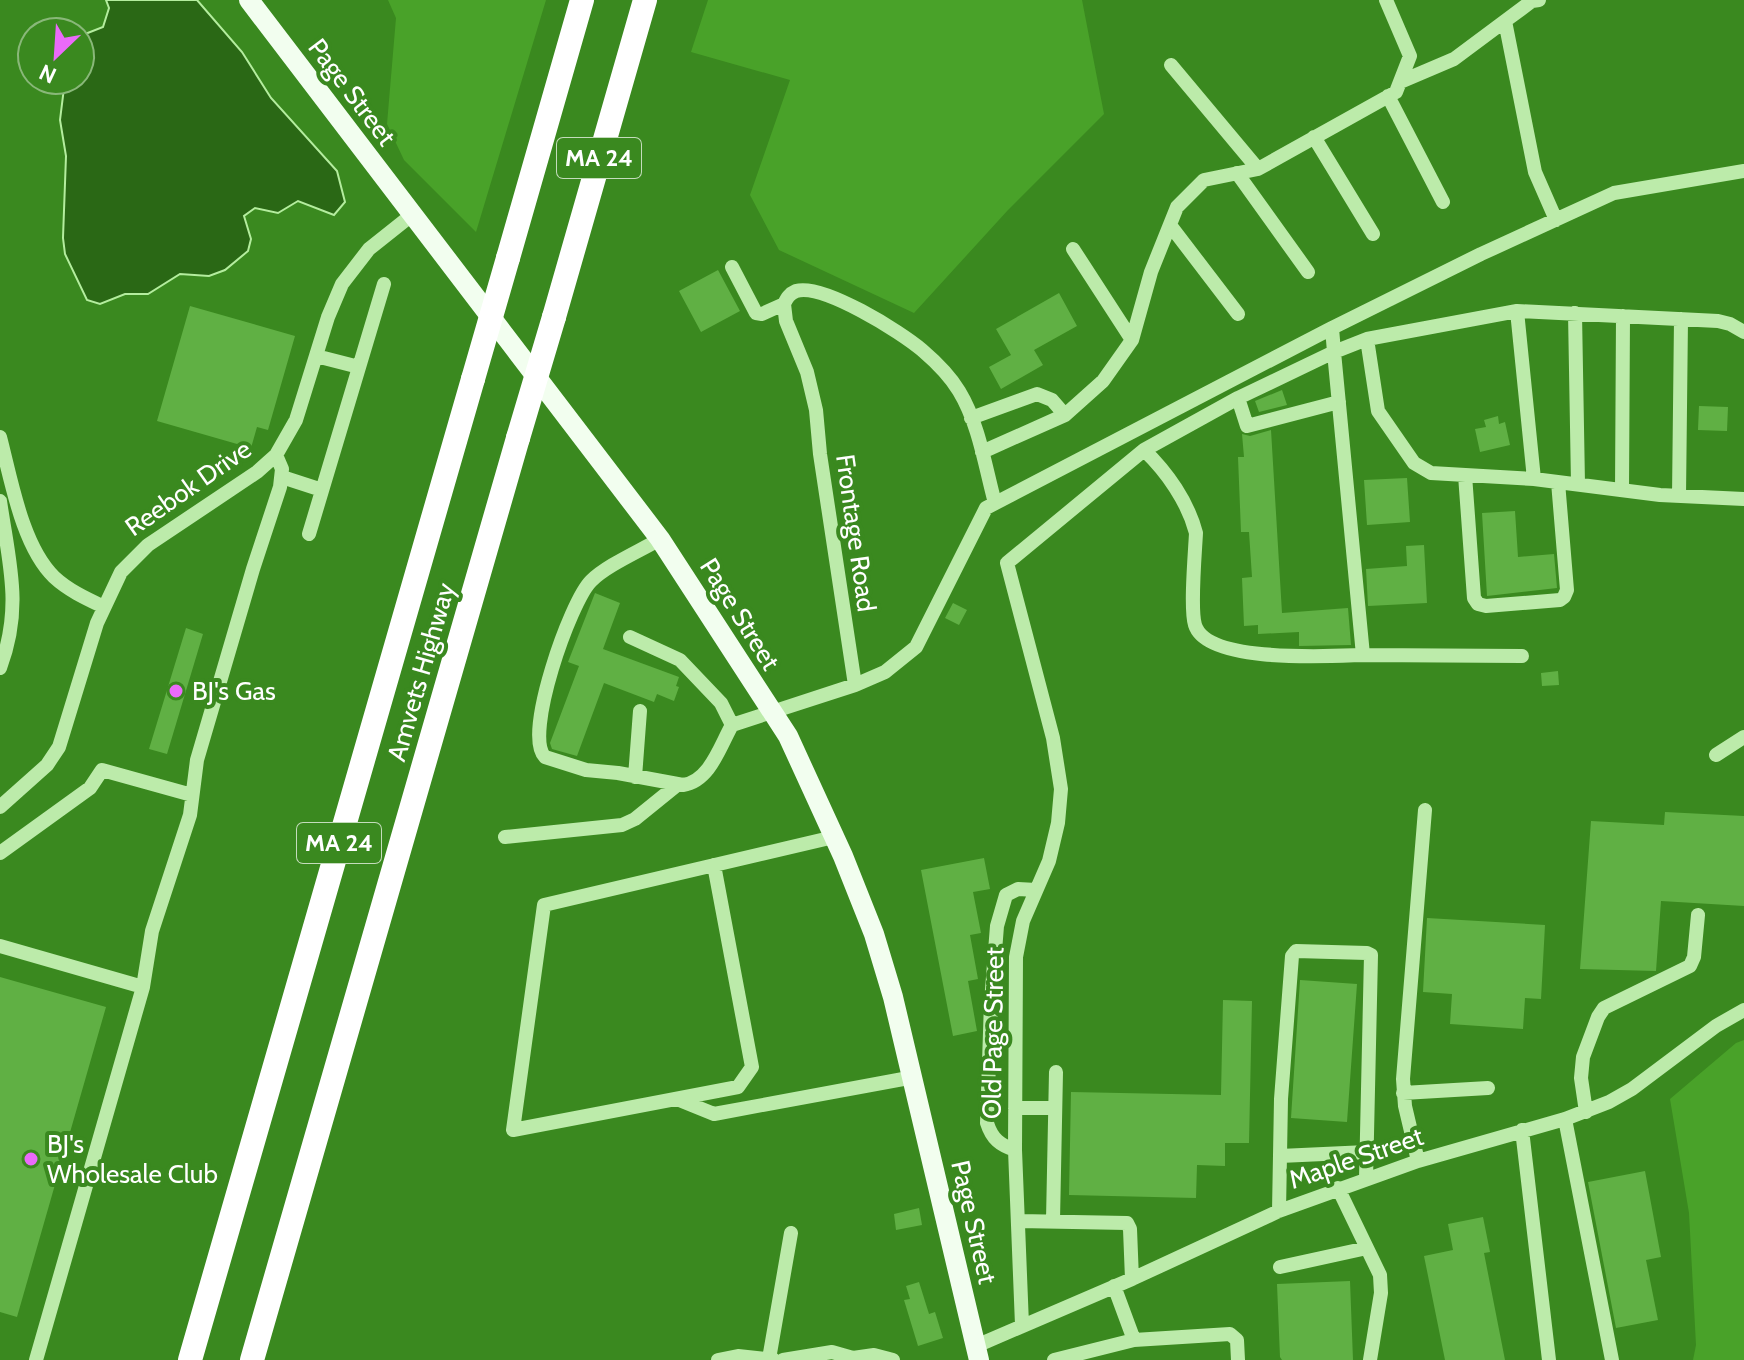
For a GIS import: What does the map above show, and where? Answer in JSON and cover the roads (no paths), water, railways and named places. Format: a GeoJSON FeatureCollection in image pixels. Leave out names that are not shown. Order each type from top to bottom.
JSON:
{"type":"FeatureCollection","features":[{"type":"Feature","properties":{"kind":"highway","name":"Amvets Highway"},"geometry":{"type":"LineString","coordinates":[[190,1360],[582,0]]}},
{"type":"Feature","properties":{"kind":"highway","name":"Amvets Highway"},"geometry":{"type":"LineString","coordinates":[[252,1360],[645,0]]}},
{"type":"Feature","properties":{"kind":"main road","name":"Page Street"},"geometry":{"type":"LineString","coordinates":[[249,0],[660,539],[788,736],[874,934],[914,1077],[978,1353]]}},
{"type":"Feature","properties":{"kind":"street"},"geometry":{"type":"LineString","coordinates":[[982,452],[1065,415],[1103,381],[1132,340],[1151,272],[1177,207],[1204,180],[1258,169],[1396,92],[1410,56],[1386,0]]}},
{"type":"Feature","properties":{"kind":"street"},"geometry":{"type":"LineString","coordinates":[[1400,82],[1454,59],[1532,1],[1539,0]]}},
{"type":"Feature","properties":{"kind":"street"},"geometry":{"type":"LineString","coordinates":[[1505,21],[1535,172],[1556,220]]}},
{"type":"Feature","properties":{"kind":"street"},"geometry":{"type":"LineString","coordinates":[[1171,65],[1258,169]]}},
{"type":"Feature","properties":{"kind":"street"},"geometry":{"type":"LineString","coordinates":[[1388,96],[1443,202]]}},
{"type":"Feature","properties":{"kind":"street"},"geometry":{"type":"LineString","coordinates":[[1314,137],[1373,234]]}},
{"type":"Feature","properties":{"kind":"street"},"geometry":{"type":"LineString","coordinates":[[660,539],[593,579],[581,594],[549,677],[543,699],[539,746],[542,754],[586,770],[677,785],[691,784],[703,775],[732,725],[855,685],[885,672],[916,647],[986,508],[1332,328],[1614,193],[1744,171]]}},
{"type":"Feature","properties":{"kind":"street"},"geometry":{"type":"LineString","coordinates":[[1237,173],[1308,272]]}},
{"type":"Feature","properties":{"kind":"street","name":"Reebok Drive"},"geometry":{"type":"LineString","coordinates":[[0,807],[47,765],[59,747],[102,606],[121,572],[139,551],[257,472],[276,455],[296,420],[332,306],[347,275],[377,241],[413,214]]}},
{"type":"Feature","properties":{"kind":"street"},"geometry":{"type":"LineString","coordinates":[[1170,225],[1238,314]]}},
{"type":"Feature","properties":{"kind":"street"},"geometry":{"type":"LineString","coordinates":[[1073,249],[1132,340]]}},
{"type":"Feature","properties":{"kind":"street"},"geometry":{"type":"LineString","coordinates":[[732,267],[756,313],[762,314],[784,304],[788,296],[797,291],[819,293],[862,311],[897,331],[945,373],[959,392],[971,418],[995,503]]}},
{"type":"Feature","properties":{"kind":"street"},"geometry":{"type":"LineString","coordinates":[[309,534],[384,284]]}},
{"type":"Feature","properties":{"kind":"street","name":"Frontage Road"},"geometry":{"type":"LineString","coordinates":[[784,304],[786,321],[807,372],[816,410],[855,685]]}},
{"type":"Feature","properties":{"kind":"street"},"geometry":{"type":"LineString","coordinates":[[1517,311],[1534,479]]}},
{"type":"Feature","properties":{"kind":"street"},"geometry":{"type":"LineString","coordinates":[[1522,656],[1274,655],[1219,646],[1202,636],[1194,621],[1196,533],[1193,520],[1165,474],[1144,450],[1238,398],[1367,339],[1517,311],[1718,321],[1744,332]]}},
{"type":"Feature","properties":{"kind":"street"},"geometry":{"type":"LineString","coordinates":[[1575,313],[1578,484]]}},
{"type":"Feature","properties":{"kind":"street"},"geometry":{"type":"LineString","coordinates":[[1622,490],[1623,316]]}},
{"type":"Feature","properties":{"kind":"street"},"geometry":{"type":"LineString","coordinates":[[1679,496],[1681,319]]}},
{"type":"Feature","properties":{"kind":"street"},"geometry":{"type":"LineString","coordinates":[[1332,328],[1363,655]]}},
{"type":"Feature","properties":{"kind":"street"},"geometry":{"type":"LineString","coordinates":[[1367,339],[1378,411],[1414,463],[1431,473],[1534,479],[1679,496],[1744,499]]}},
{"type":"Feature","properties":{"kind":"street"},"geometry":{"type":"LineString","coordinates":[[316,356],[359,367]]}},
{"type":"Feature","properties":{"kind":"street"},"geometry":{"type":"LineString","coordinates":[[971,418],[1037,394],[1052,400],[1065,415]]}},
{"type":"Feature","properties":{"kind":"street"},"geometry":{"type":"LineString","coordinates":[[1238,398],[1247,426],[1339,402]]}},
{"type":"Feature","properties":{"kind":"street"},"geometry":{"type":"LineString","coordinates":[[0,437],[29,536],[47,569],[70,589],[102,606]]}},
{"type":"Feature","properties":{"kind":"street","name":"Old Page Street"},"geometry":{"type":"LineString","coordinates":[[1022,1325],[1015,1150],[1016,957],[1023,921],[1049,861],[1058,823],[1061,789],[1053,738],[1007,563],[1144,450]]}},
{"type":"Feature","properties":{"kind":"street"},"geometry":{"type":"LineString","coordinates":[[36,1360],[143,987],[152,931],[190,815],[197,760],[282,477],[281,463],[276,455]]}},
{"type":"Feature","properties":{"kind":"street"},"geometry":{"type":"LineString","coordinates":[[0,487],[10,475]]}},
{"type":"Feature","properties":{"kind":"street"},"geometry":{"type":"LineString","coordinates":[[1465,475],[1474,598],[1478,604],[1486,606],[1560,600],[1564,597],[1567,590],[1558,482]]}},
{"type":"Feature","properties":{"kind":"street"},"geometry":{"type":"LineString","coordinates":[[282,477],[322,490]]}},
{"type":"Feature","properties":{"kind":"street"},"geometry":{"type":"LineString","coordinates":[[0,501],[14,587],[13,620],[0,668]]}},
{"type":"Feature","properties":{"kind":"street"},"geometry":{"type":"LineString","coordinates":[[630,637],[680,660],[721,703],[732,725]]}},
{"type":"Feature","properties":{"kind":"street"},"geometry":{"type":"LineString","coordinates":[[635,777],[640,711]]}},
{"type":"Feature","properties":{"kind":"street"},"geometry":{"type":"LineString","coordinates":[[1716,755],[1744,737]]}},
{"type":"Feature","properties":{"kind":"street"},"geometry":{"type":"LineString","coordinates":[[0,853],[90,788],[102,770],[192,795]]}},
{"type":"Feature","properties":{"kind":"street"},"geometry":{"type":"LineString","coordinates":[[505,837],[622,825],[635,819],[677,785]]}},
{"type":"Feature","properties":{"kind":"street"},"geometry":{"type":"LineString","coordinates":[[1418,1161],[1403,1093],[1425,810]]}},
{"type":"Feature","properties":{"kind":"street"},"geometry":{"type":"LineString","coordinates":[[714,865],[752,1067],[738,1087],[513,1130],[544,905],[714,865],[834,837]]}},
{"type":"Feature","properties":{"kind":"street"},"geometry":{"type":"LineString","coordinates":[[1015,1150],[1001,1145],[991,1136],[987,1123],[991,1002],[999,914],[1006,895],[1018,889],[1036,890]]}},
{"type":"Feature","properties":{"kind":"street"},"geometry":{"type":"LineString","coordinates":[[1586,1112],[1581,1067],[1598,1017],[1612,1002],[1690,966],[1694,957],[1698,915]]}},
{"type":"Feature","properties":{"kind":"street"},"geometry":{"type":"LineString","coordinates":[[0,946],[143,987]]}},
{"type":"Feature","properties":{"kind":"street"},"geometry":{"type":"LineString","coordinates":[[1279,1211],[1281,1099],[1292,956],[1302,949],[1371,955],[1366,1179]]}},
{"type":"Feature","properties":{"kind":"street","name":"Maple Street"},"geometry":{"type":"LineString","coordinates":[[978,1353],[1022,1325],[1132,1279],[1279,1211],[1418,1161],[1586,1112],[1632,1089],[1716,1026],[1744,1010]]}},
{"type":"Feature","properties":{"kind":"street"},"geometry":{"type":"LineString","coordinates":[[1053,1220],[1056,1072]]}},
{"type":"Feature","properties":{"kind":"street"},"geometry":{"type":"LineString","coordinates":[[676,1098],[714,1114],[914,1077]]}},
{"type":"Feature","properties":{"kind":"street"},"geometry":{"type":"LineString","coordinates":[[988,1083],[1016,1083]]}},
{"type":"Feature","properties":{"kind":"street"},"geometry":{"type":"LineString","coordinates":[[1403,1093],[1488,1088]]}},
{"type":"Feature","properties":{"kind":"street"},"geometry":{"type":"LineString","coordinates":[[1015,1108],[1055,1108]]}},
{"type":"Feature","properties":{"kind":"street"},"geometry":{"type":"LineString","coordinates":[[1565,1119],[1612,1360]]}},
{"type":"Feature","properties":{"kind":"street"},"geometry":{"type":"LineString","coordinates":[[1522,1130],[1549,1360]]}},
{"type":"Feature","properties":{"kind":"street"},"geometry":{"type":"LineString","coordinates":[[1280,1156],[1367,1152]]}},
{"type":"Feature","properties":{"kind":"street"},"geometry":{"type":"LineString","coordinates":[[1338,1188],[1381,1285],[1370,1360]]}},
{"type":"Feature","properties":{"kind":"street"},"geometry":{"type":"LineString","coordinates":[[1019,1221],[1127,1223],[1130,1229],[1132,1279]]}},
{"type":"Feature","properties":{"kind":"street"},"geometry":{"type":"LineString","coordinates":[[718,1360],[738,1356],[772,1360],[791,1233]]}},
{"type":"Feature","properties":{"kind":"street"},"geometry":{"type":"LineString","coordinates":[[1280,1267],[1367,1248]]}},
{"type":"Feature","properties":{"kind":"street"},"geometry":{"type":"LineString","coordinates":[[1114,1286],[1134,1340]]}},
{"type":"Feature","properties":{"kind":"street"},"geometry":{"type":"LineString","coordinates":[[1054,1360],[1134,1340],[1230,1334],[1237,1340],[1238,1360]]}},
{"type":"Feature","properties":{"kind":"street"},"geometry":{"type":"LineString","coordinates":[[783,1360],[884,1356],[893,1360]]}},
{"type":"Feature","properties":{"kind":"place","name":"BJ's Gas"},"geometry":{"type":"Point","coordinates":[176,691]}},
{"type":"Feature","properties":{"kind":"place","name":"BJ's Wholesale Club"},"geometry":{"type":"Point","coordinates":[31,1159]}}]}
